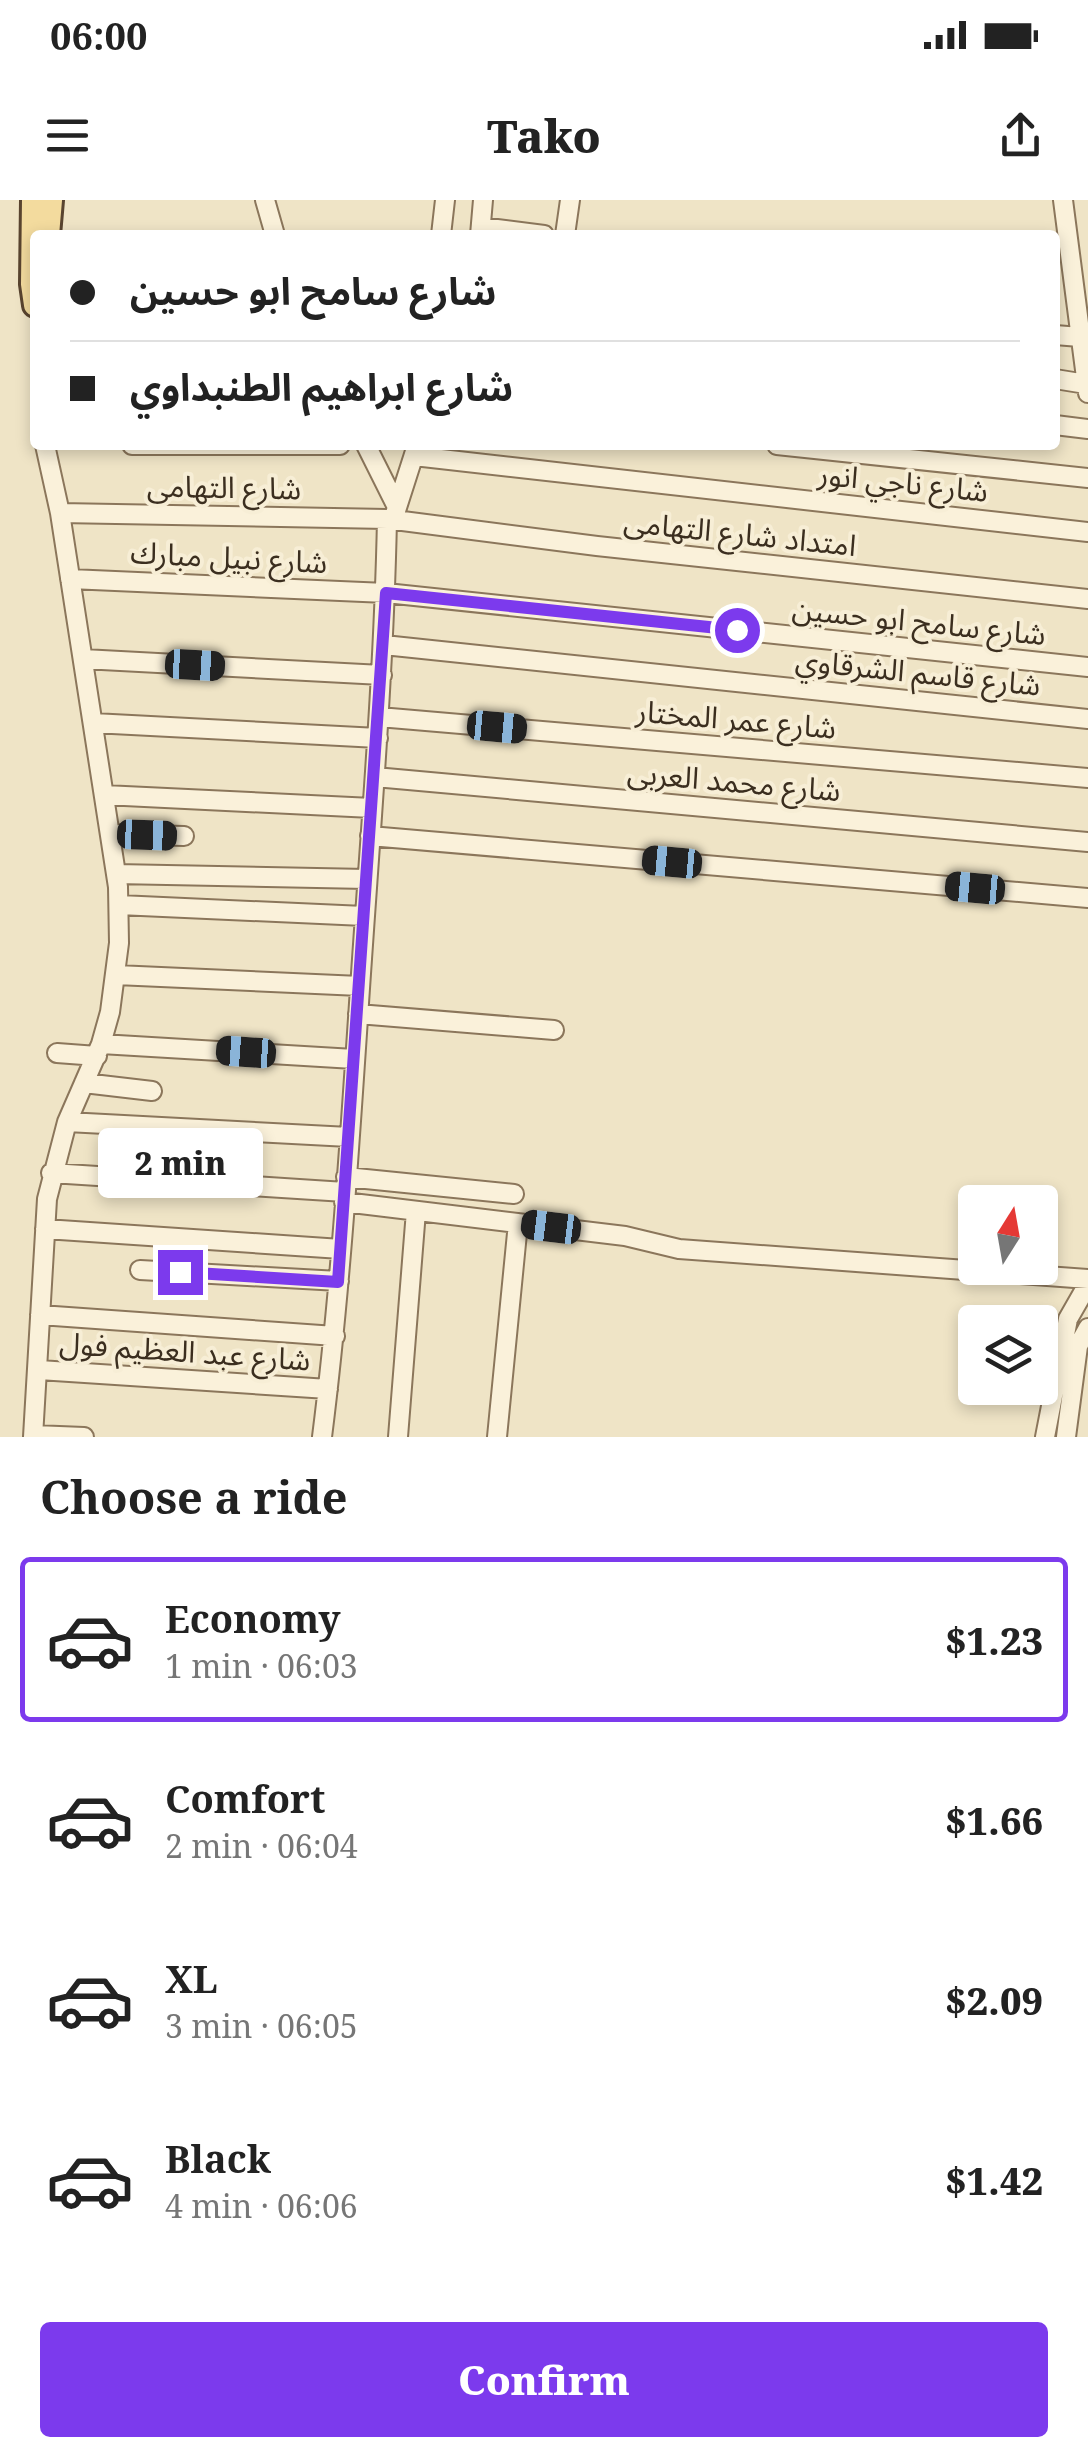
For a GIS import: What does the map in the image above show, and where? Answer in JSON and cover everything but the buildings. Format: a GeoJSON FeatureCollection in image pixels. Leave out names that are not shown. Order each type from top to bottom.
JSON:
{"type":"FeatureCollection","features":[{"type":"Feature","properties":{"kind":"main road"},"geometry":{"type":"LineString","coordinates":[[33,230],[34,200]]}},
{"type":"Feature","properties":{"kind":"main road"},"geometry":{"type":"LineString","coordinates":[[48,230],[51,200]]}},
{"type":"Feature","properties":{"kind":"street"},"geometry":{"type":"LineString","coordinates":[[266,200],[274,230]]}},
{"type":"Feature","properties":{"kind":"street"},"geometry":{"type":"LineString","coordinates":[[442,230],[445,200]]}},
{"type":"Feature","properties":{"kind":"street"},"geometry":{"type":"LineString","coordinates":[[480,230],[483,200]]}},
{"type":"Feature","properties":{"kind":"street"},"geometry":{"type":"LineString","coordinates":[[567,230],[570,200]]}},
{"type":"Feature","properties":{"kind":"street"},"geometry":{"type":"LineString","coordinates":[[1060,381],[1087,388],[1063,200]]}},
{"type":"Feature","properties":{"kind":"street"},"geometry":{"type":"LineString","coordinates":[[1060,335],[1080,337]]}},
{"type":"Feature","properties":{"kind":"street"},"geometry":{"type":"LineString","coordinates":[[1060,426],[1088,429]]}},
{"type":"Feature","properties":{"kind":"street"},"geometry":{"type":"LineString","coordinates":[[46,450],[60,513],[119,905],[116,975],[99,1050],[66,1122],[52,1173],[45,1229],[34,1436],[84,1437]]}},
{"type":"Feature","properties":{"kind":"street"},"geometry":{"type":"LineString","coordinates":[[368,450],[392,515]]}},
{"type":"Feature","properties":{"kind":"street"},"geometry":{"type":"LineString","coordinates":[[824,450],[1088,478]]}},
{"type":"Feature","properties":{"kind":"street"},"geometry":{"type":"LineString","coordinates":[[322,1437],[335,1336],[392,515],[416,451]]}},
{"type":"Feature","properties":{"kind":"street","name":"شارع ناجي انور"},"geometry":{"type":"LineString","coordinates":[[416,451],[491,455],[1088,532]]}},
{"type":"Feature","properties":{"kind":"street","name":"شارع التهامى"},"geometry":{"type":"LineString","coordinates":[[60,513],[392,515]]}},
{"type":"Feature","properties":{"kind":"street","name":"امتداد شارع التهامى"},"geometry":{"type":"LineString","coordinates":[[392,515],[597,546],[1088,598]]}},
{"type":"Feature","properties":{"kind":"street","name":"شارع نبيل مبارك"},"geometry":{"type":"LineString","coordinates":[[70,579],[386,593]]}},
{"type":"Feature","properties":{"kind":"street","name":"شارع سامح ابو حسين"},"geometry":{"type":"LineString","coordinates":[[386,593],[1088,667]]}},
{"type":"Feature","properties":{"kind":"street","name":"شارع قاسم الشرقاوي"},"geometry":{"type":"LineString","coordinates":[[384,645],[1088,718]]}},
{"type":"Feature","properties":{"kind":"street"},"geometry":{"type":"LineString","coordinates":[[83,660],[382,675]]}},
{"type":"Feature","properties":{"kind":"street","name":"شارع عمر المختار"},"geometry":{"type":"LineString","coordinates":[[379,717],[1088,778]]}},
{"type":"Feature","properties":{"kind":"street"},"geometry":{"type":"LineString","coordinates":[[93,723],[378,738]]}},
{"type":"Feature","properties":{"kind":"street","name":"شارع محمد العربى"},"geometry":{"type":"LineString","coordinates":[[375,777],[1088,842]]}},
{"type":"Feature","properties":{"kind":"street"},"geometry":{"type":"LineString","coordinates":[[104,796],[372,808]]}},
{"type":"Feature","properties":{"kind":"street"},"geometry":{"type":"LineString","coordinates":[[110,834],[184,836]]}},
{"type":"Feature","properties":{"kind":"street"},"geometry":{"type":"LineString","coordinates":[[370,836],[1088,898]]}},
{"type":"Feature","properties":{"kind":"street"},"geometry":{"type":"LineString","coordinates":[[116,874],[368,879]]}},
{"type":"Feature","properties":{"kind":"street"},"geometry":{"type":"LineString","coordinates":[[119,905],[364,916]]}},
{"type":"Feature","properties":{"kind":"street"},"geometry":{"type":"LineString","coordinates":[[116,975],[360,986]]}},
{"type":"Feature","properties":{"kind":"street"},"geometry":{"type":"LineString","coordinates":[[358,1014],[554,1030]]}},
{"type":"Feature","properties":{"kind":"street"},"geometry":{"type":"LineString","coordinates":[[58,1053],[99,1050],[354,1059]]}},
{"type":"Feature","properties":{"kind":"street"},"geometry":{"type":"LineString","coordinates":[[84,1083],[152,1091]]}},
{"type":"Feature","properties":{"kind":"street"},"geometry":{"type":"LineString","coordinates":[[66,1122],[349,1136]]}},
{"type":"Feature","properties":{"kind":"street"},"geometry":{"type":"LineString","coordinates":[[52,1173],[345,1190],[514,1194]]}},
{"type":"Feature","properties":{"kind":"street"},"geometry":{"type":"LineString","coordinates":[[345,1190],[416,1210],[633,1237],[680,1249],[1088,1282],[1068,1320],[1045,1437]]}},
{"type":"Feature","properties":{"kind":"street"},"geometry":{"type":"LineString","coordinates":[[398,1437],[416,1210]]}},
{"type":"Feature","properties":{"kind":"street"},"geometry":{"type":"LineString","coordinates":[[497,1437],[518,1223]]}},
{"type":"Feature","properties":{"kind":"street"},"geometry":{"type":"LineString","coordinates":[[45,1229],[341,1249]]}},
{"type":"Feature","properties":{"kind":"street"},"geometry":{"type":"LineString","coordinates":[[140,1270],[338,1282]]}},
{"type":"Feature","properties":{"kind":"street"},"geometry":{"type":"LineString","coordinates":[[40,1315],[335,1336]]}},
{"type":"Feature","properties":{"kind":"street"},"geometry":{"type":"LineString","coordinates":[[1066,1437],[1078,1346],[1088,1328]]}},
{"type":"Feature","properties":{"kind":"street","name":"شارع عبد العظيم فول"},"geometry":{"type":"LineString","coordinates":[[39,1370],[328,1389]]}},
{"type":"Feature","properties":{"kind":"route"},"geometry":{"type":"LineString","coordinates":[[180,1272],[338,1282],[386,593],[737,630]]}}]}
